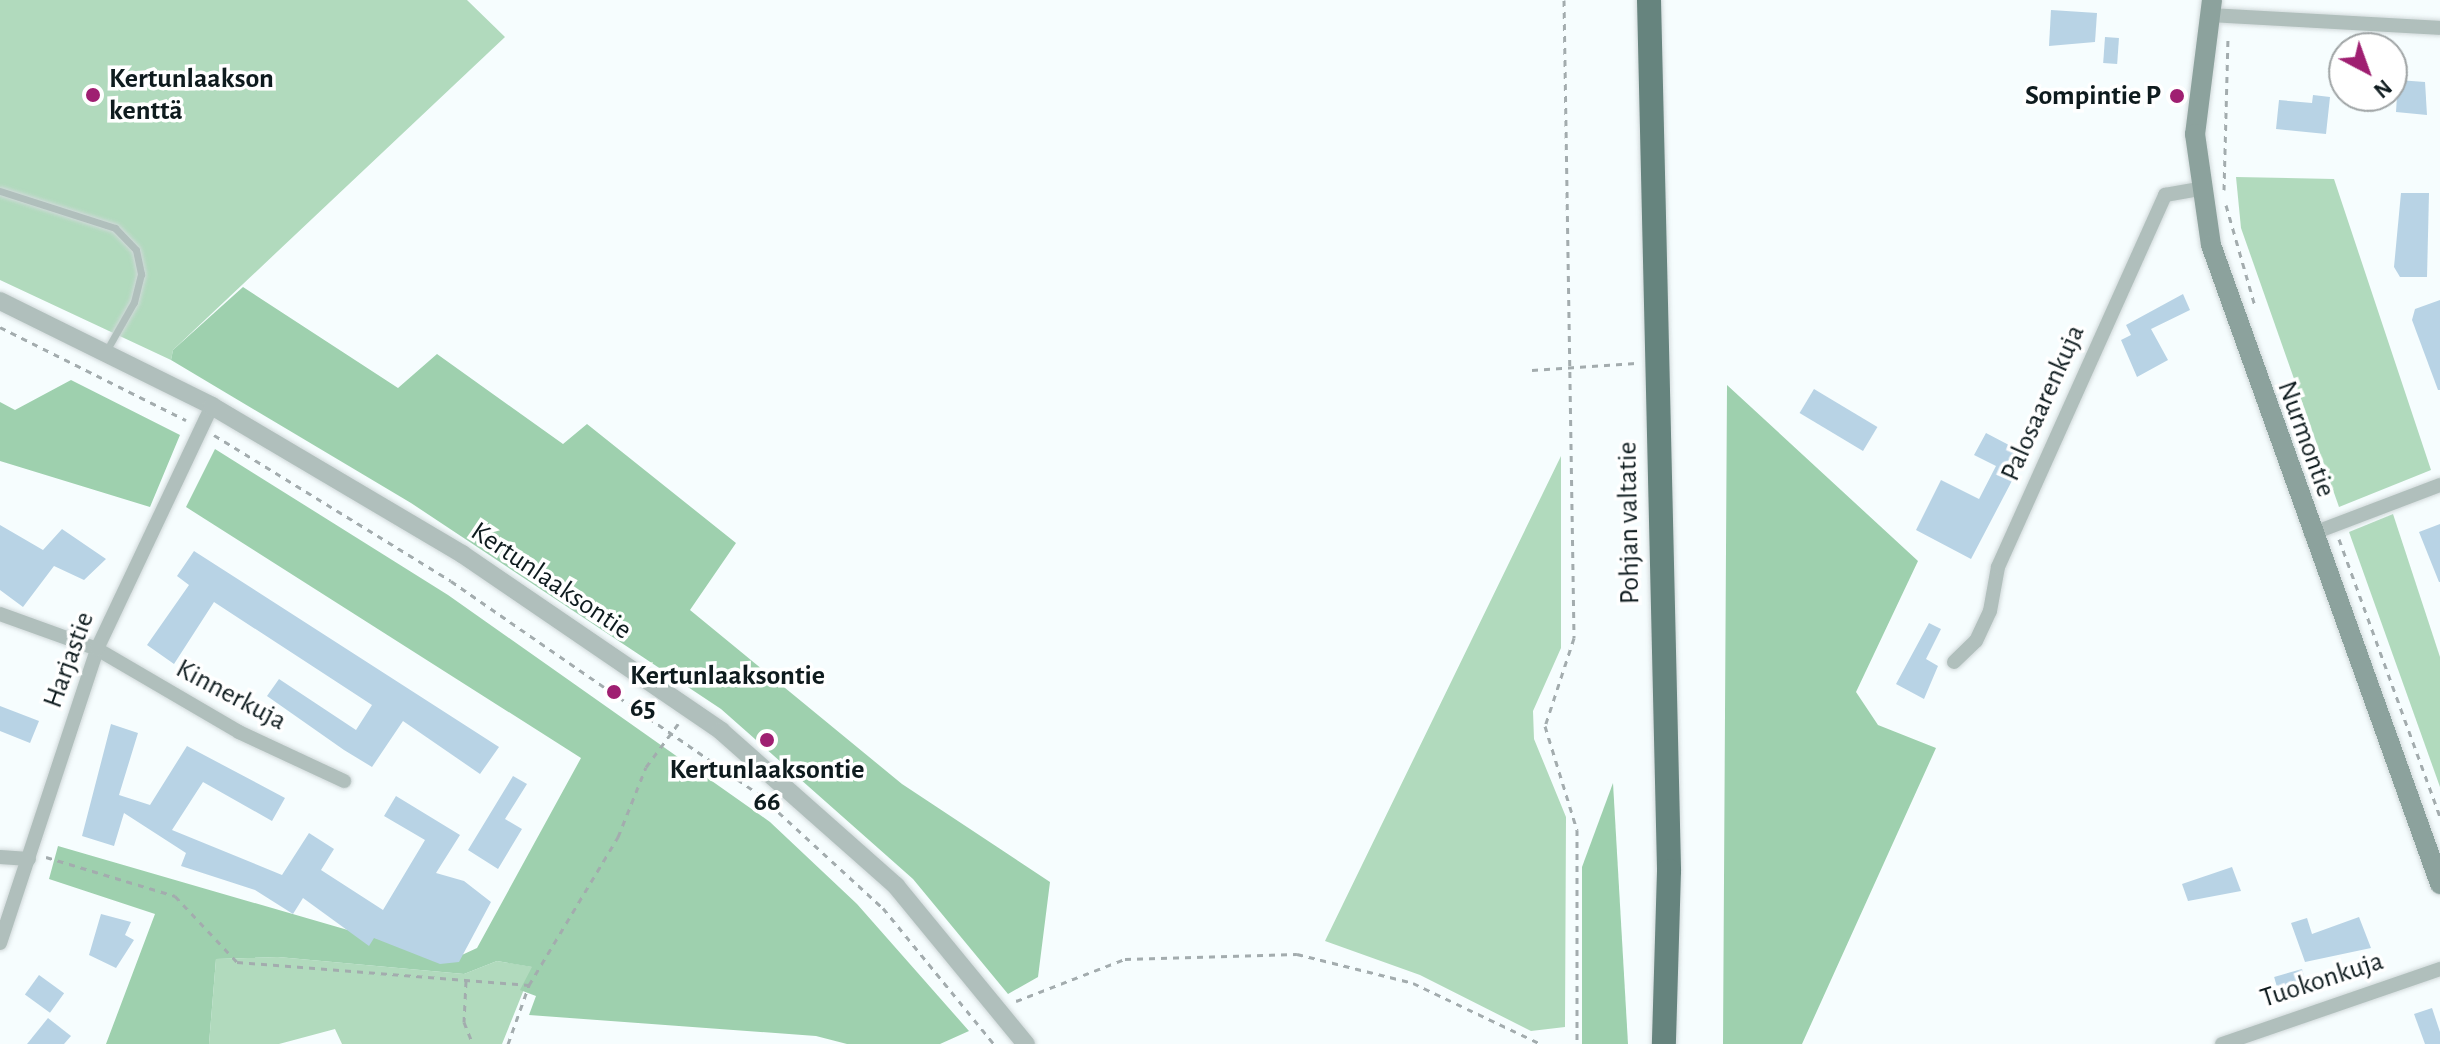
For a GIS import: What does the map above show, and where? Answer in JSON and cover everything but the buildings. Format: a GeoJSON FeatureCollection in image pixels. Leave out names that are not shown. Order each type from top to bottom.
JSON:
{"type":"FeatureCollection","features":[{"type":"Feature","properties":{"kind":"highway","name":"Pohjan valtatie"},"geometry":{"type":"LineString","coordinates":[[1649,0],[1669,871],[1664,1044]]}},
{"type":"Feature","properties":{"kind":"main road","name":"Nurmontie"},"geometry":{"type":"LineString","coordinates":[[2210,7],[2197,75],[2200,189],[2228,305],[2440,884]]}},
{"type":"Feature","properties":{"kind":"street"},"geometry":{"type":"LineString","coordinates":[[2210,7],[2231,19],[2440,28]]}},
{"type":"Feature","properties":{"kind":"street","name":"Palosaarenkuja"},"geometry":{"type":"LineString","coordinates":[[1954,662],[1976,641],[1990,611],[1998,567],[2165,195],[2200,189]]}},
{"type":"Feature","properties":{"kind":"street","name":"Kertunlaaksontie"},"geometry":{"type":"LineString","coordinates":[[0,301],[212,406],[462,554],[721,731],[896,886],[1002,1011],[1026,1044]]}},
{"type":"Feature","properties":{"kind":"street","name":"Harjastie"},"geometry":{"type":"LineString","coordinates":[[0,943],[97,649],[212,406]]}},
{"type":"Feature","properties":{"kind":"street"},"geometry":{"type":"LineString","coordinates":[[2311,534],[2440,485]]}},
{"type":"Feature","properties":{"kind":"street","name":"Kinnerkuja"},"geometry":{"type":"LineString","coordinates":[[0,614],[97,649],[239,732],[344,781]]}},
{"type":"Feature","properties":{"kind":"street"},"geometry":{"type":"LineString","coordinates":[[0,857],[30,856]]}},
{"type":"Feature","properties":{"kind":"street","name":"Tuokonkuja"},"geometry":{"type":"LineString","coordinates":[[2222,1044],[2440,969]]}},
{"type":"Feature","properties":{"kind":"lane"},"geometry":{"type":"LineString","coordinates":[[0,191],[115,228],[136,250],[141,274],[134,302],[105,353]]}},
{"type":"Feature","properties":{"kind":"path"},"geometry":{"type":"LineString","coordinates":[[1564,0],[1574,638],[1545,726],[1577,830],[1577,1044]]}},
{"type":"Feature","properties":{"kind":"path"},"geometry":{"type":"LineString","coordinates":[[2231,19],[2220,145],[2226,203],[2260,321]]}},
{"type":"Feature","properties":{"kind":"path"},"geometry":{"type":"LineString","coordinates":[[0,327],[201,428],[451,581],[761,796],[883,908],[994,1044]]}},
{"type":"Feature","properties":{"kind":"path"},"geometry":{"type":"LineString","coordinates":[[1532,370],[1656,363]]}},
{"type":"Feature","properties":{"kind":"path"},"geometry":{"type":"LineString","coordinates":[[2334,525],[2440,817]]}},
{"type":"Feature","properties":{"kind":"path"},"geometry":{"type":"LineString","coordinates":[[508,1044],[529,985],[672,732]]}},
{"type":"Feature","properties":{"kind":"path"},"geometry":{"type":"LineString","coordinates":[[30,856],[175,896],[237,962],[529,985]]}},
{"type":"Feature","properties":{"kind":"path"},"geometry":{"type":"LineString","coordinates":[[982,1027],[1002,1011],[1046,985],[1125,959],[1297,954],[1413,983],[1541,1044]]}},
{"type":"Feature","properties":{"kind":"path"},"geometry":{"type":"LineString","coordinates":[[466,981],[464,1022],[473,1044]]}},
{"type":"Feature","properties":{"kind":"green space"},"geometry":{"type":"Polygon","coordinates":[[[0,0],[467,0],[505,37],[173,350],[171,360],[0,280],[0,0]]]}},
{"type":"Feature","properties":{"kind":"green space"},"geometry":{"type":"Polygon","coordinates":[[[2236,177],[2334,179],[2431,470],[2339,507],[2241,228],[2236,177]]]}},
{"type":"Feature","properties":{"kind":"green space"},"geometry":{"type":"Polygon","coordinates":[[[243,287],[398,388],[437,354],[563,444],[587,424],[736,543],[690,610],[902,784],[1050,882],[1038,977],[1008,994],[913,879],[721,709],[411,503],[171,360],[173,350],[243,287]]]}},
{"type":"Feature","properties":{"kind":"green space"},"geometry":{"type":"Polygon","coordinates":[[[71,380],[180,435],[150,507],[0,461],[0,402],[15,410],[71,380]]]}},
{"type":"Feature","properties":{"kind":"green space"},"geometry":{"type":"Polygon","coordinates":[[[1727,385],[1918,561],[1856,692],[1878,725],[1936,748],[1802,1044],[1723,1044],[1727,385]]]}},
{"type":"Feature","properties":{"kind":"green space"},"geometry":{"type":"Polygon","coordinates":[[[215,449],[448,595],[770,822],[857,904],[969,1031],[940,1044],[847,1044],[816,1036],[529,1015],[536,996],[520,990],[532,967],[497,961],[464,974],[278,957],[216,959],[209,1044],[106,1044],[155,914],[49,879],[58,846],[451,960],[477,948],[581,758],[186,507],[215,449]]]}},
{"type":"Feature","properties":{"kind":"green space"},"geometry":{"type":"Polygon","coordinates":[[[1561,456],[1561,648],[1533,711],[1534,739],[1566,817],[1565,1027],[1531,1031],[1420,975],[1325,941],[1561,456]]]}},
{"type":"Feature","properties":{"kind":"green space"},"geometry":{"type":"Polygon","coordinates":[[[2393,514],[2440,657],[2440,787],[2349,532],[2393,514]]]}},
{"type":"Feature","properties":{"kind":"green space"},"geometry":{"type":"Polygon","coordinates":[[[1613,783],[1628,1044],[1582,1044],[1582,867],[1613,783]]]}},
{"type":"Feature","properties":{"kind":"green space"},"geometry":{"type":"Polygon","coordinates":[[[278,957],[464,974],[497,961],[533,967],[502,1044],[342,1044],[335,1029],[279,1044],[209,1044],[216,959],[278,957]]]}},
{"type":"Feature","properties":{"kind":"place","name":"Kertunlaakson kenttä"},"geometry":{"type":"Point","coordinates":[93,95]}},
{"type":"Feature","properties":{"kind":"place","name":"Sompintie P"},"geometry":{"type":"Point","coordinates":[2177,96]}},
{"type":"Feature","properties":{"kind":"place","name":"Kertunlaaksontie 65"},"geometry":{"type":"Point","coordinates":[614,692]}},
{"type":"Feature","properties":{"kind":"place","name":"Kertunlaaksontie 66"},"geometry":{"type":"Point","coordinates":[767,740]}}]}
